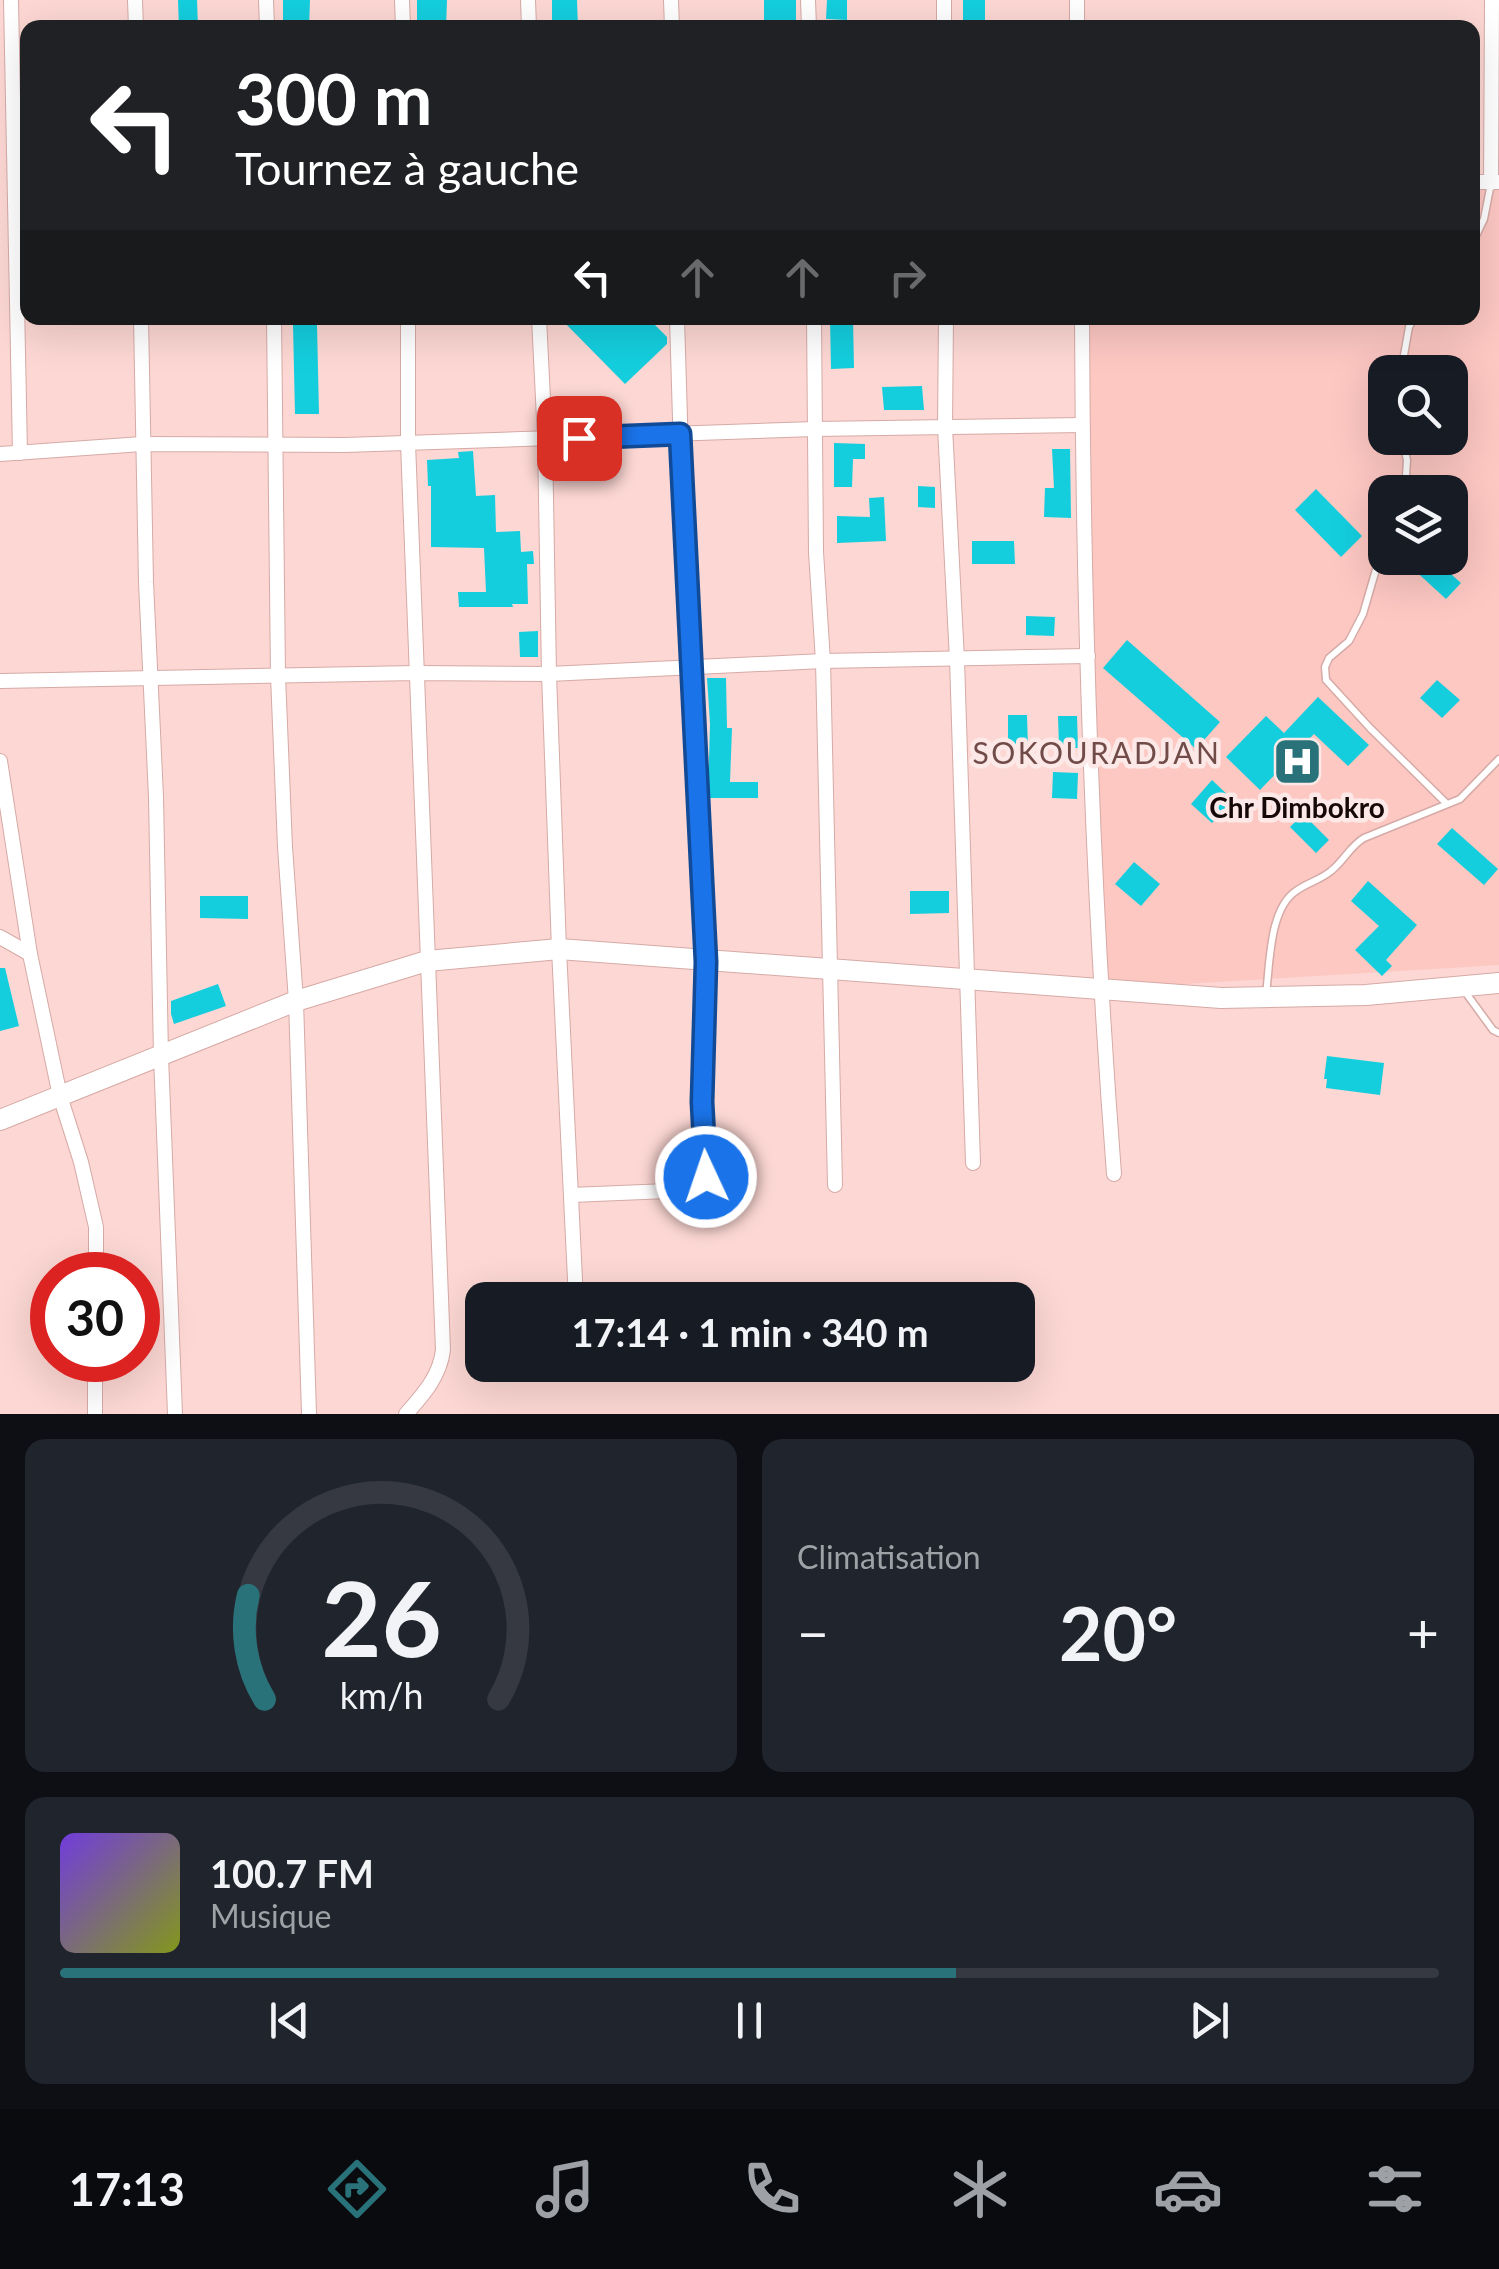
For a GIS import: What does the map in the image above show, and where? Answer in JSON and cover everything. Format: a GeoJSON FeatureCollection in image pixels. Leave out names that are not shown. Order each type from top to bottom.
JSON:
{"type":"FeatureCollection","features":[{"type":"Feature","properties":{"kind":"main road"},"geometry":{"type":"LineString","coordinates":[[0,1120],[296,1001],[426,961],[559,949],[1221,998],[1366,996],[1499,983]]}},
{"type":"Feature","properties":{"kind":"street"},"geometry":{"type":"LineString","coordinates":[[10,0],[20,179]]}},
{"type":"Feature","properties":{"kind":"street"},"geometry":{"type":"LineString","coordinates":[[1492,0],[1495,182]]}},
{"type":"Feature","properties":{"kind":"street"},"geometry":{"type":"LineString","coordinates":[[20,453],[21,325]]}},
{"type":"Feature","properties":{"kind":"street"},"geometry":{"type":"LineString","coordinates":[[141,325],[174,1414]]}},
{"type":"Feature","properties":{"kind":"street"},"geometry":{"type":"LineString","coordinates":[[274,325],[278,676],[296,1001],[309,1414]]}},
{"type":"Feature","properties":{"kind":"street"},"geometry":{"type":"LineString","coordinates":[[406,1414],[436,1375],[443,1350],[408,443],[408,325]]}},
{"type":"Feature","properties":{"kind":"street"},"geometry":{"type":"LineString","coordinates":[[539,325],[546,439],[559,949],[575,1282]]}},
{"type":"Feature","properties":{"kind":"street"},"geometry":{"type":"LineString","coordinates":[[571,1194],[692,1190],[706,1177],[702,1102],[706,962],[690,667],[678,325]]}},
{"type":"Feature","properties":{"kind":"street"},"geometry":{"type":"LineString","coordinates":[[814,325],[816,552],[823,661],[835,1184]]}},
{"type":"Feature","properties":{"kind":"street"},"geometry":{"type":"LineString","coordinates":[[946,325],[945,427],[957,660],[972,1164]]}},
{"type":"Feature","properties":{"kind":"street"},"geometry":{"type":"LineString","coordinates":[[1082,325],[1100,989],[1114,1174]]}},
{"type":"Feature","properties":{"kind":"street"},"geometry":{"type":"LineString","coordinates":[[0,454],[142,444],[408,443],[815,429],[1082,425]]}},
{"type":"Feature","properties":{"kind":"street"},"geometry":{"type":"LineString","coordinates":[[0,680],[549,674],[823,661],[1088,656]]}},
{"type":"Feature","properties":{"kind":"street"},"geometry":{"type":"LineString","coordinates":[[0,762],[30,954],[60,1096],[94,1218],[97,1252]]}},
{"type":"Feature","properties":{"kind":"street"},"geometry":{"type":"LineString","coordinates":[[0,937],[30,954]]}},
{"type":"Feature","properties":{"kind":"street"},"geometry":{"type":"LineString","coordinates":[[95,1414],[96,1382]]}},
{"type":"Feature","properties":{"kind":"lane"},"geometry":{"type":"LineString","coordinates":[[1480,227],[1495,182]]}},
{"type":"Feature","properties":{"kind":"lane"},"geometry":{"type":"LineString","coordinates":[[1405,355],[1410,325]]}},
{"type":"Feature","properties":{"kind":"lane"},"geometry":{"type":"LineString","coordinates":[[1374,575],[1363,614],[1349,641],[1329,658],[1326,680],[1446,803]]}},
{"type":"Feature","properties":{"kind":"lane"},"geometry":{"type":"LineString","coordinates":[[1266,997],[1277,915],[1295,891],[1329,874],[1355,843],[1460,799],[1499,759]]}},
{"type":"Feature","properties":{"kind":"lane"},"geometry":{"type":"LineString","coordinates":[[1462,988],[1499,1033]]}},
{"type":"Feature","properties":{"kind":"shaded area","name":"Chr Dimbokro"},"geometry":{"type":"Polygon","coordinates":[[[1499,181],[1499,965],[1100,989],[1085,325],[1480,325],[1480,182],[1499,181]]]}},
{"type":"Feature","properties":{"kind":"building"},"geometry":{"type":"Polygon","coordinates":[[[178,0],[197,0],[198,20],[179,20],[178,0]]]}},
{"type":"Feature","properties":{"kind":"building"},"geometry":{"type":"Polygon","coordinates":[[[283,0],[310,0],[309,20],[283,20],[283,0]]]}},
{"type":"Feature","properties":{"kind":"building"},"geometry":{"type":"Polygon","coordinates":[[[417,0],[447,0],[446,20],[417,20],[417,0]]]}},
{"type":"Feature","properties":{"kind":"building"},"geometry":{"type":"Polygon","coordinates":[[[552,0],[577,0],[578,20],[552,20],[552,0]]]}},
{"type":"Feature","properties":{"kind":"building"},"geometry":{"type":"Polygon","coordinates":[[[764,0],[796,0],[796,20],[764,20],[764,0]]]}},
{"type":"Feature","properties":{"kind":"building"},"geometry":{"type":"Polygon","coordinates":[[[827,0],[847,0],[847,20],[826,19],[827,0]]]}},
{"type":"Feature","properties":{"kind":"building"},"geometry":{"type":"Polygon","coordinates":[[[963,0],[985,0],[985,20],[963,20],[963,0]]]}},
{"type":"Feature","properties":{"kind":"building"},"geometry":{"type":"Polygon","coordinates":[[[293,325],[317,325],[319,414],[295,414],[293,325]]]}},
{"type":"Feature","properties":{"kind":"building"},"geometry":{"type":"Polygon","coordinates":[[[567,325],[655,325],[667,337],[667,344],[625,384],[567,325]]]}},
{"type":"Feature","properties":{"kind":"building"},"geometry":{"type":"Polygon","coordinates":[[[830,325],[853,325],[854,368],[831,369],[830,325]]]}},
{"type":"Feature","properties":{"kind":"building"},"geometry":{"type":"Polygon","coordinates":[[[922,386],[924,410],[884,410],[882,387],[922,386]]]}},
{"type":"Feature","properties":{"kind":"building"},"geometry":{"type":"Polygon","coordinates":[[[834,443],[865,444],[865,459],[853,459],[852,487],[834,487],[834,443]]]}},
{"type":"Feature","properties":{"kind":"building"},"geometry":{"type":"Polygon","coordinates":[[[1052,449],[1070,449],[1071,518],[1044,517],[1045,488],[1054,488],[1052,449]]]}},
{"type":"Feature","properties":{"kind":"building"},"geometry":{"type":"Polygon","coordinates":[[[473,451],[476,496],[495,495],[496,532],[520,531],[521,552],[533,551],[534,564],[527,564],[528,604],[459,607],[458,592],[486,592],[484,548],[431,547],[427,460],[459,458],[458,452],[473,451]]]}},
{"type":"Feature","properties":{"kind":"building"},"geometry":{"type":"Polygon","coordinates":[[[918,486],[935,487],[935,508],[918,507],[918,486]]]}},
{"type":"Feature","properties":{"kind":"building"},"geometry":{"type":"Polygon","coordinates":[[[1316,489],[1362,536],[1341,557],[1295,510],[1316,489]]]}},
{"type":"Feature","properties":{"kind":"building"},"geometry":{"type":"Polygon","coordinates":[[[884,497],[886,541],[837,543],[837,516],[870,517],[869,498],[884,497]]]}},
{"type":"Feature","properties":{"kind":"building"},"geometry":{"type":"Polygon","coordinates":[[[972,541],[1014,541],[1015,564],[972,564],[972,541]]]}},
{"type":"Feature","properties":{"kind":"building"},"geometry":{"type":"Polygon","coordinates":[[[1420,575],[1452,575],[1461,583],[1446,599],[1420,575]]]}},
{"type":"Feature","properties":{"kind":"building"},"geometry":{"type":"Polygon","coordinates":[[[1026,616],[1055,617],[1054,636],[1026,635],[1026,616]]]}},
{"type":"Feature","properties":{"kind":"building"},"geometry":{"type":"Polygon","coordinates":[[[538,631],[538,657],[520,657],[519,632],[538,631]]]}},
{"type":"Feature","properties":{"kind":"building"},"geometry":{"type":"Polygon","coordinates":[[[1127,640],[1220,722],[1196,749],[1103,668],[1127,640]]]}},
{"type":"Feature","properties":{"kind":"building"},"geometry":{"type":"Polygon","coordinates":[[[707,678],[726,678],[727,728],[732,728],[730,782],[758,782],[758,798],[708,798],[707,678]]]}},
{"type":"Feature","properties":{"kind":"building"},"geometry":{"type":"Polygon","coordinates":[[[1437,680],[1460,700],[1442,718],[1420,698],[1437,680]]]}},
{"type":"Feature","properties":{"kind":"building"},"geometry":{"type":"Polygon","coordinates":[[[1318,697],[1369,745],[1348,766],[1314,734],[1260,790],[1226,757],[1266,716],[1284,733],[1318,697]]]}},
{"type":"Feature","properties":{"kind":"building"},"geometry":{"type":"Polygon","coordinates":[[[1008,715],[1027,715],[1028,749],[1008,750],[1008,715]]]}},
{"type":"Feature","properties":{"kind":"building"},"geometry":{"type":"Polygon","coordinates":[[[1058,716],[1077,716],[1078,748],[1059,748],[1058,716]]]}},
{"type":"Feature","properties":{"kind":"building"},"geometry":{"type":"Polygon","coordinates":[[[1053,772],[1078,773],[1077,799],[1052,798],[1053,772]]]}},
{"type":"Feature","properties":{"kind":"building"},"geometry":{"type":"Polygon","coordinates":[[[1212,780],[1233,800],[1212,823],[1191,804],[1212,780]]]}},
{"type":"Feature","properties":{"kind":"building"},"geometry":{"type":"Polygon","coordinates":[[[1303,814],[1329,840],[1316,853],[1290,827],[1303,814]]]}},
{"type":"Feature","properties":{"kind":"building"},"geometry":{"type":"Polygon","coordinates":[[[1452,828],[1498,869],[1484,885],[1437,844],[1452,828]]]}},
{"type":"Feature","properties":{"kind":"building"},"geometry":{"type":"Polygon","coordinates":[[[1134,862],[1160,884],[1141,906],[1115,884],[1134,862]]]}},
{"type":"Feature","properties":{"kind":"building"},"geometry":{"type":"Polygon","coordinates":[[[1368,881],[1417,925],[1386,960],[1392,966],[1382,976],[1355,950],[1379,926],[1351,901],[1368,881]]]}},
{"type":"Feature","properties":{"kind":"building"},"geometry":{"type":"Polygon","coordinates":[[[910,891],[949,891],[949,913],[910,914],[910,891]]]}},
{"type":"Feature","properties":{"kind":"building"},"geometry":{"type":"Polygon","coordinates":[[[200,896],[248,896],[248,919],[200,918],[200,896]]]}},
{"type":"Feature","properties":{"kind":"building"},"geometry":{"type":"Polygon","coordinates":[[[0,968],[5,968],[19,1026],[0,1031],[0,968]]]}},
{"type":"Feature","properties":{"kind":"building"},"geometry":{"type":"Polygon","coordinates":[[[218,984],[226,1006],[174,1024],[171,1001],[218,984]]]}},
{"type":"Feature","properties":{"kind":"building"},"geometry":{"type":"Polygon","coordinates":[[[1327,1056],[1384,1063],[1380,1095],[1326,1088],[1327,1056]]]}},
{"type":"Feature","properties":{"kind":"place","name":"Chr Dimbokro"},"geometry":{"type":"Point","coordinates":[1297,761]}},
{"type":"Feature","properties":{"kind":"district","name":"SOKOURADJAN"},"geometry":{"type":"Point","coordinates":[1097,754]}},
{"type":"Feature","properties":{"kind":"route"},"geometry":{"type":"LineString","coordinates":[[579,438],[680,434],[706,962],[702,1102],[706,1177]]}}]}
